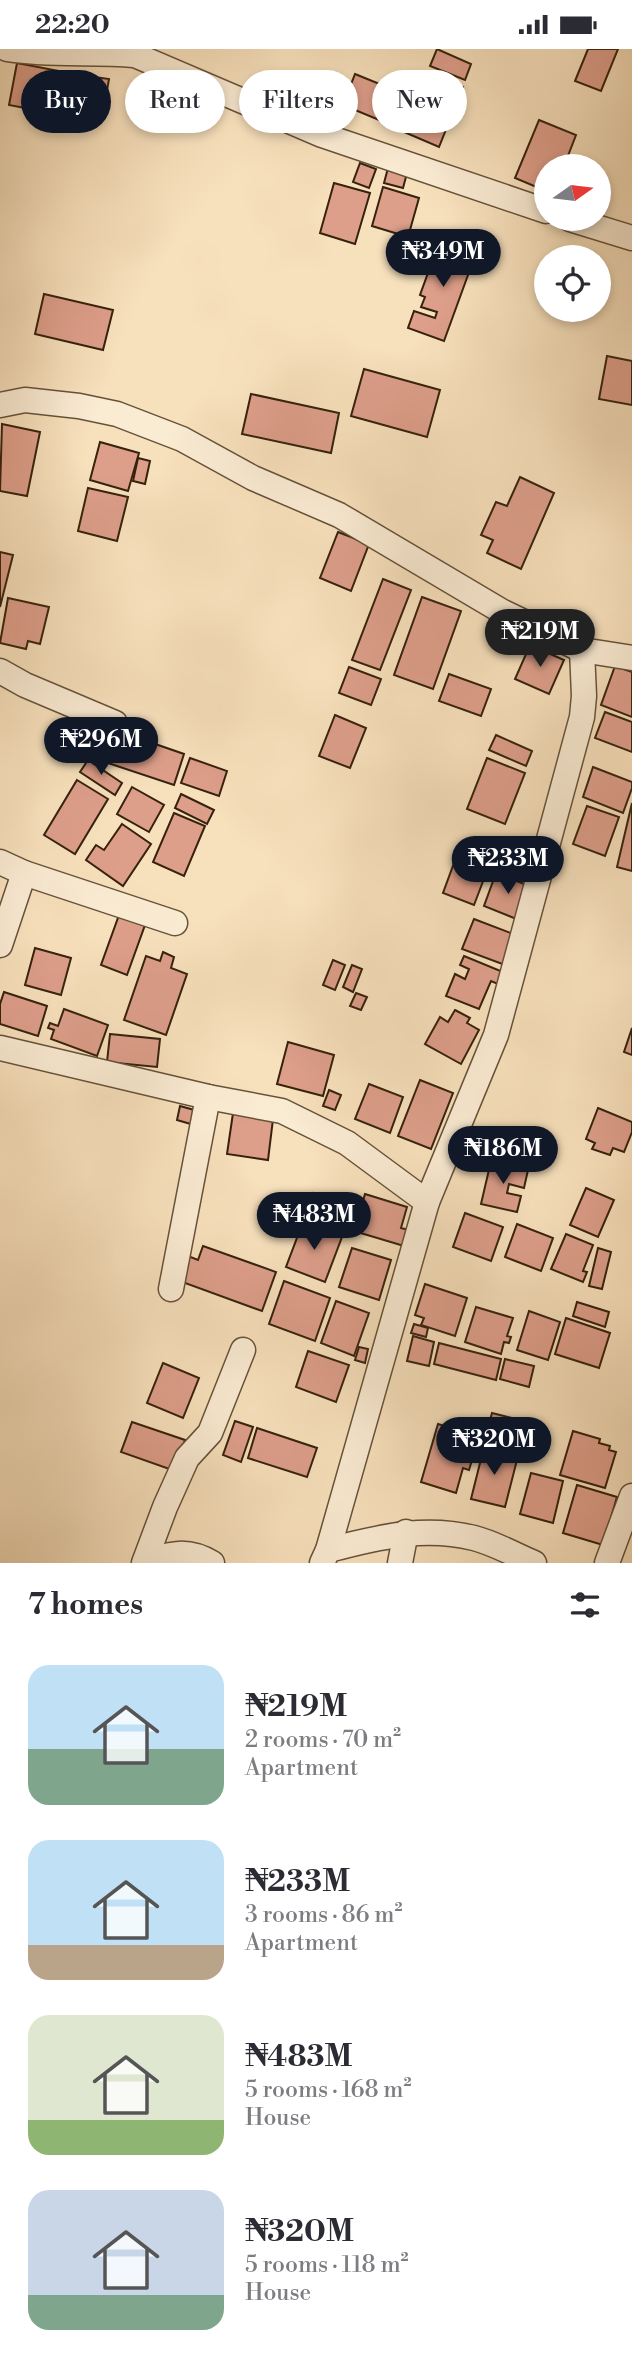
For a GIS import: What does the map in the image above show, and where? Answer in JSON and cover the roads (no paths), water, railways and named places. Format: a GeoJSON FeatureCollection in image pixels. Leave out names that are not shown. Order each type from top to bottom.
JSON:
{"type":"FeatureCollection","features":[{"type":"Feature","properties":{"kind":"street"},"geometry":{"type":"LineString","coordinates":[[7,49],[135,55],[322,135],[534,207]]}},
{"type":"Feature","properties":{"kind":"street"},"geometry":{"type":"LineString","coordinates":[[609,231],[632,238]]}},
{"type":"Feature","properties":{"kind":"street"},"geometry":{"type":"LineString","coordinates":[[0,405],[24,400],[79,406],[117,414],[182,439],[253,478],[339,515],[503,612],[582,650],[632,658]]}},
{"type":"Feature","properties":{"kind":"street"},"geometry":{"type":"LineString","coordinates":[[325,1556],[426,1202],[496,1035],[582,717],[582,650]]}},
{"type":"Feature","properties":{"kind":"street"},"geometry":{"type":"LineString","coordinates":[[0,671],[115,723]]}},
{"type":"Feature","properties":{"kind":"street"},"geometry":{"type":"LineString","coordinates":[[0,862],[24,873],[175,923]]}},
{"type":"Feature","properties":{"kind":"street"},"geometry":{"type":"LineString","coordinates":[[0,945],[24,873]]}},
{"type":"Feature","properties":{"kind":"street"},"geometry":{"type":"LineString","coordinates":[[0,1048],[208,1097],[282,1111],[347,1143],[426,1202]]}},
{"type":"Feature","properties":{"kind":"street"},"geometry":{"type":"LineString","coordinates":[[171,1289],[208,1097]]}},
{"type":"Feature","properties":{"kind":"street"},"geometry":{"type":"LineString","coordinates":[[145,1562],[187,1458],[210,1433],[243,1350]]}},
{"type":"Feature","properties":{"kind":"street"},"geometry":{"type":"LineString","coordinates":[[607,1563],[632,1496]]}},
{"type":"Feature","properties":{"kind":"street"},"geometry":{"type":"LineString","coordinates":[[325,1556],[406,1532],[442,1532],[475,1538],[534,1563]]}},
{"type":"Feature","properties":{"kind":"street"},"geometry":{"type":"LineString","coordinates":[[400,1563],[406,1532]]}},
{"type":"Feature","properties":{"kind":"street"},"geometry":{"type":"LineString","coordinates":[[145,1562],[177,1552],[198,1555],[212,1563]]}}]}
